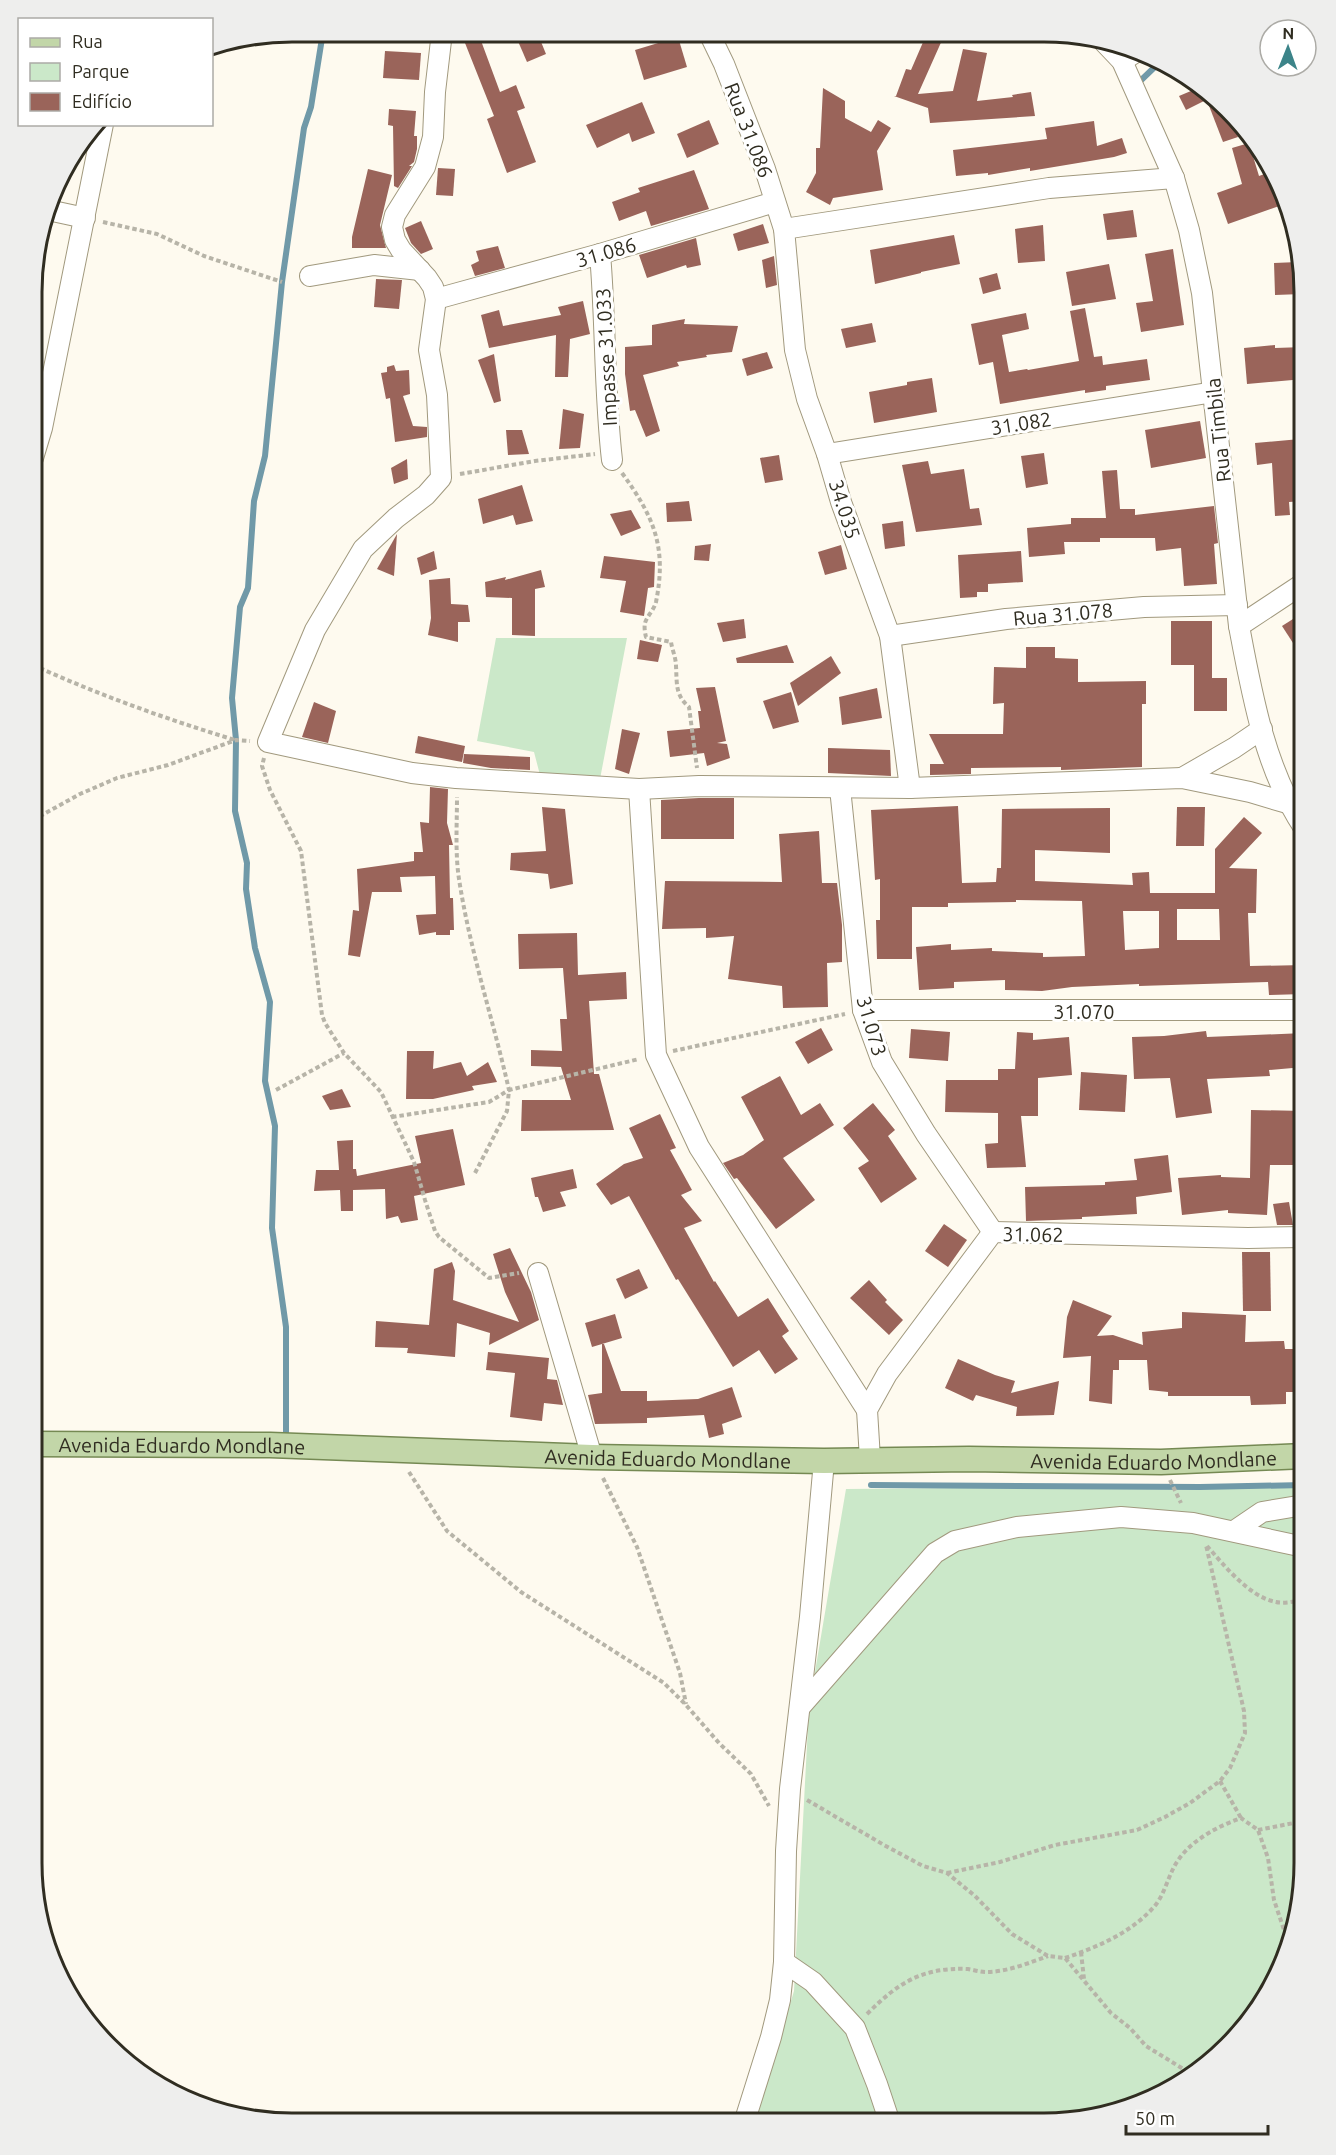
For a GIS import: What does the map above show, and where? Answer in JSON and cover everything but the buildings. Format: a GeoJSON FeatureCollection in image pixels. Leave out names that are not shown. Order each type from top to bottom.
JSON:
{"type":"FeatureCollection","features":[{"type":"Feature","properties":{"kind":"main road","name":"Avenida Eduardo Mondlane"},"geometry":{"type":"LineString","coordinates":[[42,1443],[270,1445],[592,1457],[824,1461],[870,1459],[1161,1462],[1294,1456]]}},
{"type":"Feature","properties":{"kind":"street"},"geometry":{"type":"LineString","coordinates":[[441,42],[433,137],[425,167],[395,215],[392,227],[395,240],[401,250],[407,259],[420,270],[432,287],[436,298],[429,350],[437,395],[441,478],[426,495],[396,518],[363,549],[315,630],[268,742],[412,773],[456,778],[639,789],[699,786],[910,788],[1182,778],[1250,792],[1287,803]]}},
{"type":"Feature","properties":{"kind":"street","name":"Rua 31.086"},"geometry":{"type":"LineString","coordinates":[[713,42],[761,158],[784,229]]}},
{"type":"Feature","properties":{"kind":"street","name":"Rua Timbila"},"geometry":{"type":"LineString","coordinates":[[1131,58],[1174,178],[1189,230],[1202,293],[1239,626],[1248,677],[1262,729],[1287,803],[1294,813]]}},
{"type":"Feature","properties":{"kind":"street"},"geometry":{"type":"LineString","coordinates":[[42,409],[102,130]]}},
{"type":"Feature","properties":{"kind":"street"},"geometry":{"type":"LineString","coordinates":[[784,229],[1049,188],[1174,178]]}},
{"type":"Feature","properties":{"kind":"street","name":"31.086"},"geometry":{"type":"LineString","coordinates":[[436,298],[600,254],[775,202]]}},
{"type":"Feature","properties":{"kind":"street"},"geometry":{"type":"LineString","coordinates":[[55,212],[84,218]]}},
{"type":"Feature","properties":{"kind":"street","name":"34.035"},"geometry":{"type":"LineString","coordinates":[[784,229],[795,350],[807,399],[828,454],[841,502],[890,636],[910,788]]}},
{"type":"Feature","properties":{"kind":"street","name":"Impasse 31.033"},"geometry":{"type":"LineString","coordinates":[[600,254],[608,425],[612,460]]}},
{"type":"Feature","properties":{"kind":"street"},"geometry":{"type":"LineString","coordinates":[[310,276],[374,265],[420,270]]}},
{"type":"Feature","properties":{"kind":"street","name":"31.082"},"geometry":{"type":"LineString","coordinates":[[828,454],[1214,392]]}},
{"type":"Feature","properties":{"kind":"street"},"geometry":{"type":"LineString","coordinates":[[1239,626],[1294,590]]}},
{"type":"Feature","properties":{"kind":"street","name":"Rua 31.078"},"geometry":{"type":"LineString","coordinates":[[890,636],[1006,619],[1144,607],[1237,605]]}},
{"type":"Feature","properties":{"kind":"street"},"geometry":{"type":"LineString","coordinates":[[1182,778],[1262,729]]}},
{"type":"Feature","properties":{"kind":"street","name":"31.073"},"geometry":{"type":"LineString","coordinates":[[840,788],[863,1010],[882,1062],[926,1134],[993,1232]]}},
{"type":"Feature","properties":{"kind":"street"},"geometry":{"type":"LineString","coordinates":[[639,789],[656,1055],[699,1147],[867,1410],[870,1459]]}},
{"type":"Feature","properties":{"kind":"street","name":"31.070"},"geometry":{"type":"LineString","coordinates":[[863,1010],[1294,1010]]}},
{"type":"Feature","properties":{"kind":"street","name":"31.062"},"geometry":{"type":"LineString","coordinates":[[867,1410],[887,1374],[993,1232],[1294,1237]]}},
{"type":"Feature","properties":{"kind":"street"},"geometry":{"type":"LineString","coordinates":[[538,1273],[592,1457]]}},
{"type":"Feature","properties":{"kind":"street"},"geometry":{"type":"LineString","coordinates":[[747,2113],[774,2028],[780,2000],[784,1962],[786,1851],[790,1789],[801,1706],[824,1461]]}},
{"type":"Feature","properties":{"kind":"street"},"geometry":{"type":"LineString","coordinates":[[1234,1531],[1262,1512],[1294,1507]]}},
{"type":"Feature","properties":{"kind":"street"},"geometry":{"type":"LineString","coordinates":[[801,1706],[935,1553],[955,1541],[1017,1527],[1121,1517],[1193,1523],[1294,1545]]}},
{"type":"Feature","properties":{"kind":"street"},"geometry":{"type":"LineString","coordinates":[[784,1962],[813,1982],[855,2028],[886,2113]]}},
{"type":"Feature","properties":{"kind":"path"},"geometry":{"type":"LineString","coordinates":[[84,218],[157,234],[204,256],[282,282]]}},
{"type":"Feature","properties":{"kind":"path"},"geometry":{"type":"LineString","coordinates":[[441,478],[536,461],[594,454],[612,460],[651,519],[660,571],[655,606],[645,623],[646,637],[671,642],[676,666],[675,680],[682,702],[689,707],[699,786]]}},
{"type":"Feature","properties":{"kind":"path"},"geometry":{"type":"LineString","coordinates":[[42,669],[169,720],[236,740],[268,742],[262,766],[270,790],[301,851],[322,1015],[325,1023],[344,1053],[381,1092],[414,1162],[428,1211],[439,1236],[489,1278],[534,1270],[538,1273]]}},
{"type":"Feature","properties":{"kind":"path"},"geometry":{"type":"LineString","coordinates":[[42,815],[80,794],[117,778],[168,765],[236,740]]}},
{"type":"Feature","properties":{"kind":"path"},"geometry":{"type":"LineString","coordinates":[[392,1117],[489,1102],[509,1090],[476,965],[459,877],[456,778]]}},
{"type":"Feature","properties":{"kind":"path"},"geometry":{"type":"LineString","coordinates":[[276,1090],[344,1053]]}},
{"type":"Feature","properties":{"kind":"path"},"geometry":{"type":"LineString","coordinates":[[476,1173],[507,1111]]}},
{"type":"Feature","properties":{"kind":"path"},"geometry":{"type":"LineString","coordinates":[[396,1451],[447,1531],[521,1592],[664,1683],[751,1774],[772,1812]]}},
{"type":"Feature","properties":{"kind":"path"},"geometry":{"type":"LineString","coordinates":[[592,1457],[637,1547],[680,1673],[687,1705]]}},
{"type":"Feature","properties":{"kind":"path"},"geometry":{"type":"LineString","coordinates":[[1179,1500],[1206,1545],[1232,1575],[1255,1593],[1276,1602],[1294,1600]]}},
{"type":"Feature","properties":{"kind":"path"},"geometry":{"type":"LineString","coordinates":[[946,1873],[1000,1862],[1055,1845],[1137,1830],[1190,1803],[1220,1781],[1230,1768],[1245,1733],[1244,1711],[1206,1545]]}},
{"type":"Feature","properties":{"kind":"path"},"geometry":{"type":"LineString","coordinates":[[1220,1781],[1241,1818],[1258,1830],[1268,1858],[1274,1900],[1284,1930]]}},
{"type":"Feature","properties":{"kind":"path"},"geometry":{"type":"LineString","coordinates":[[790,1789],[884,1845],[923,1866],[946,1873],[969,1891],[1012,1934],[1048,1956]]}},
{"type":"Feature","properties":{"kind":"path"},"geometry":{"type":"LineString","coordinates":[[855,2028],[883,1998],[900,1985],[926,1972],[970,1969],[986,1972],[1048,1956],[1065,1958],[1121,1935],[1154,1907],[1181,1856],[1217,1827],[1241,1818]]}},
{"type":"Feature","properties":{"kind":"path"},"geometry":{"type":"LineString","coordinates":[[1258,1830],[1294,1823]]}},
{"type":"Feature","properties":{"kind":"path"},"geometry":{"type":"LineString","coordinates":[[1081,1953],[1084,1980]]}},
{"type":"Feature","properties":{"kind":"path"},"geometry":{"type":"LineString","coordinates":[[1065,1958],[1111,2013],[1130,2028],[1146,2046],[1185,2070]]}},
{"type":"Feature","properties":{"kind":"green space"},"geometry":{"type":"Polygon","coordinates":[[[496,638],[627,638],[600,779],[540,775],[534,752],[477,741],[496,638]]]}},
{"type":"Feature","properties":{"kind":"green space"},"geometry":{"type":"Polygon","coordinates":[[[1294,1485],[1294,1863],[1289,1911],[1275,1958],[1252,2002],[1232,2028],[1209,2051],[1183,2071],[1154,2087],[1124,2100],[1076,2111],[757,2113],[794,1991],[809,1707],[846,1489],[1294,1485]]]}},
{"type":"Feature","properties":{"kind":"waterway"},"geometry":{"type":"LineString","coordinates":[[286,1432],[286,1327],[272,1228],[275,1126],[265,1081],[270,1002],[255,948],[246,889],[247,863],[235,811],[236,740],[232,698],[240,607],[248,588],[254,501],[265,456],[282,282],[304,128],[311,107],[321,42]]}},
{"type":"Feature","properties":{"kind":"waterway"},"geometry":{"type":"LineString","coordinates":[[1135,86],[1154,68]]}},
{"type":"Feature","properties":{"kind":"waterway"},"geometry":{"type":"LineString","coordinates":[[871,1485],[1200,1487],[1294,1485]]}}]}
